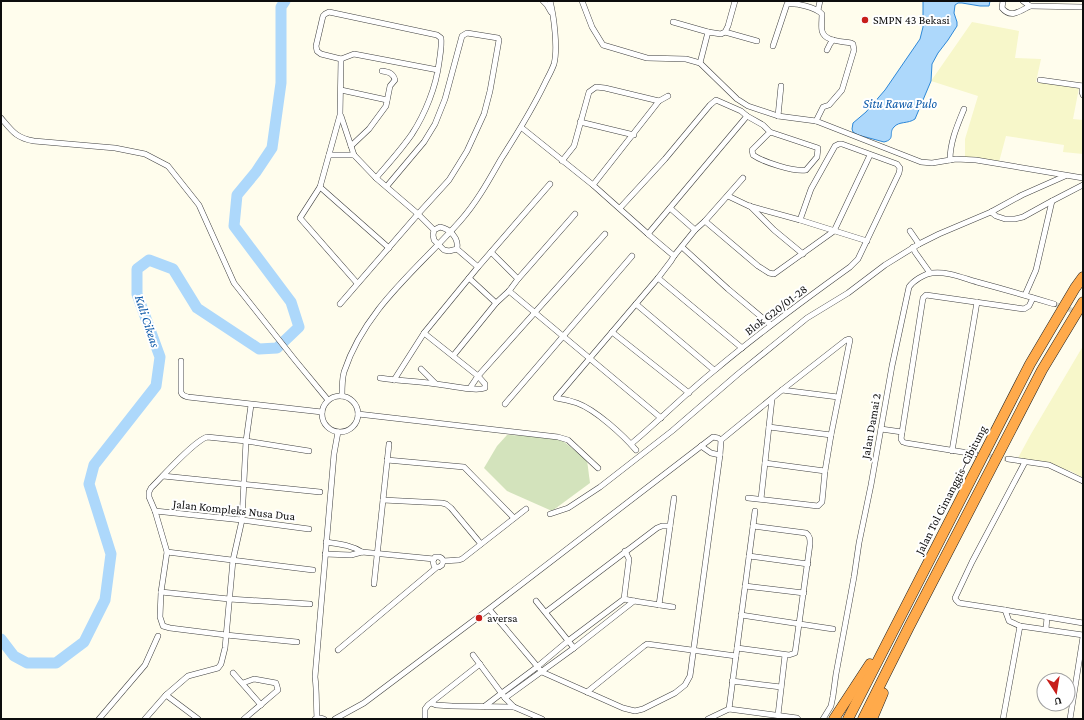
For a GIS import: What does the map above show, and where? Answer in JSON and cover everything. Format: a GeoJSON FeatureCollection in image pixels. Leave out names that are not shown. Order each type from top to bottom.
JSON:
{"type":"FeatureCollection","features":[{"type":"Feature","properties":{"kind":"highway","name":"Jalan Tol Cimanggis–Cibitung"},"geometry":{"type":"LineString","coordinates":[[848,719],[1030,364],[1083,277]]}},
{"type":"Feature","properties":{"kind":"highway","name":"Jalan Tol Cimanggis–Cibitung"},"geometry":{"type":"LineString","coordinates":[[863,719],[1042,370],[1083,302]]}},
{"type":"Feature","properties":{"kind":"highway"},"geometry":{"type":"LineString","coordinates":[[834,719],[898,621]]}},
{"type":"Feature","properties":{"kind":"highway"},"geometry":{"type":"LineString","coordinates":[[872,719],[909,628]]}},
{"type":"Feature","properties":{"kind":"street"},"geometry":{"type":"LineString","coordinates":[[543,1],[552,14]]}},
{"type":"Feature","properties":{"kind":"street"},"geometry":{"type":"LineString","coordinates":[[342,396],[344,373],[354,346],[381,304],[463,218],[479,197],[522,128],[554,64],[556,50],[555,32],[550,1]]}},
{"type":"Feature","properties":{"kind":"street"},"geometry":{"type":"LineString","coordinates":[[582,1],[592,27],[603,45],[647,58],[686,59],[700,63],[737,100],[748,106],[778,116],[816,121],[922,162],[932,163],[950,160],[984,161],[1083,178]]}},
{"type":"Feature","properties":{"kind":"street"},"geometry":{"type":"LineString","coordinates":[[725,32],[735,1]]}},
{"type":"Feature","properties":{"kind":"street"},"geometry":{"type":"LineString","coordinates":[[818,10],[820,1]]}},
{"type":"Feature","properties":{"kind":"street"},"geometry":{"type":"LineString","coordinates":[[1003,1],[1002,8],[1010,14],[1014,14],[1030,6],[1083,7]]}},
{"type":"Feature","properties":{"kind":"street"},"geometry":{"type":"LineString","coordinates":[[1023,1],[1030,6]]}},
{"type":"Feature","properties":{"kind":"street"},"geometry":{"type":"LineString","coordinates":[[773,46],[787,4],[794,3],[818,10],[822,14],[822,31],[826,37],[833,40],[851,42],[854,44],[854,50],[842,90],[829,105],[823,107],[816,121]]}},
{"type":"Feature","properties":{"kind":"street"},"geometry":{"type":"LineString","coordinates":[[376,178],[416,128],[430,98],[438,70],[442,44],[440,37],[437,35],[329,12],[323,16],[316,46],[318,52],[322,54],[341,59],[354,54],[438,70]]}},
{"type":"Feature","properties":{"kind":"street"},"geometry":{"type":"LineString","coordinates":[[673,22],[708,32],[721,34],[725,32],[757,41]]}},
{"type":"Feature","properties":{"kind":"street"},"geometry":{"type":"LineString","coordinates":[[700,63],[708,32]]}},
{"type":"Feature","properties":{"kind":"street"},"geometry":{"type":"LineString","coordinates":[[340,304],[449,180],[467,151],[484,114],[490,92],[500,40],[498,38],[467,33],[462,36],[445,99],[434,124],[424,142],[387,186]]}},
{"type":"Feature","properties":{"kind":"street"},"geometry":{"type":"LineString","coordinates":[[827,50],[833,40]]}},
{"type":"Feature","properties":{"kind":"street"},"geometry":{"type":"LineString","coordinates":[[341,59],[340,115],[320,186],[300,217],[300,220],[357,283]]}},
{"type":"Feature","properties":{"kind":"street"},"geometry":{"type":"LineString","coordinates":[[351,146],[369,129],[386,106],[390,86],[395,80],[391,73],[382,71]]}},
{"type":"Feature","properties":{"kind":"street"},"geometry":{"type":"LineString","coordinates":[[1040,80],[1083,86],[1083,96]]}},
{"type":"Feature","properties":{"kind":"street"},"geometry":{"type":"LineString","coordinates":[[778,116],[781,86]]}},
{"type":"Feature","properties":{"kind":"street"},"geometry":{"type":"LineString","coordinates":[[562,161],[574,146],[589,92],[596,87],[659,102]]}},
{"type":"Feature","properties":{"kind":"street"},"geometry":{"type":"LineString","coordinates":[[341,90],[387,100]]}},
{"type":"Feature","properties":{"kind":"street"},"geometry":{"type":"LineString","coordinates":[[593,185],[659,102],[668,96]]}},
{"type":"Feature","properties":{"kind":"street"},"geometry":{"type":"LineString","coordinates":[[620,208],[716,100],[741,111],[747,116],[763,124],[770,132],[818,148],[817,156],[806,170],[801,171],[758,159],[753,155],[752,150],[770,132]]}},
{"type":"Feature","properties":{"kind":"street"},"geometry":{"type":"LineString","coordinates":[[950,160],[952,139],[964,109]]}},
{"type":"Feature","properties":{"kind":"street"},"geometry":{"type":"LineString","coordinates":[[340,115],[354,155],[376,178],[387,186],[434,230]]}},
{"type":"Feature","properties":{"kind":"street"},"geometry":{"type":"LineString","coordinates":[[648,234],[747,116]]}},
{"type":"Feature","properties":{"kind":"street"},"geometry":{"type":"LineString","coordinates":[[1,118],[15,134],[24,139],[115,148],[145,154],[168,166],[199,205],[234,283],[328,400]]}},
{"type":"Feature","properties":{"kind":"street"},"geometry":{"type":"LineString","coordinates":[[580,122],[634,135]]}},
{"type":"Feature","properties":{"kind":"street"},"geometry":{"type":"LineString","coordinates":[[522,128],[593,185],[674,256]]}},
{"type":"Feature","properties":{"kind":"street"},"geometry":{"type":"LineString","coordinates":[[706,220],[758,266],[771,274],[774,274],[834,230],[870,155],[842,144],[835,146],[810,192],[800,220]]}},
{"type":"Feature","properties":{"kind":"street"},"geometry":{"type":"LineString","coordinates":[[329,155],[354,155]]}},
{"type":"Feature","properties":{"kind":"street","name":"Blok G20/01-28"},"geometry":{"type":"LineString","coordinates":[[631,444],[714,370],[771,325],[850,267],[860,256],[900,173],[900,168],[897,164],[870,155]]}},
{"type":"Feature","properties":{"kind":"street"},"geometry":{"type":"LineString","coordinates":[[550,514],[568,508],[600,487],[672,431],[738,374],[807,318],[848,293],[913,247],[939,234],[992,212],[1022,195],[1065,176]]}},
{"type":"Feature","properties":{"kind":"street"},"geometry":{"type":"LineString","coordinates":[[636,450],[599,416],[568,400],[556,398],[658,278],[695,230],[706,220],[743,178]]}},
{"type":"Feature","properties":{"kind":"street"},"geometry":{"type":"LineString","coordinates":[[394,380],[424,333],[478,267],[550,184]]}},
{"type":"Feature","properties":{"kind":"street"},"geometry":{"type":"LineString","coordinates":[[320,186],[388,248]]}},
{"type":"Feature","properties":{"kind":"street"},"geometry":{"type":"LineString","coordinates":[[992,212],[996,216],[1014,220],[1023,217],[1083,186]]}},
{"type":"Feature","properties":{"kind":"street"},"geometry":{"type":"LineString","coordinates":[[728,196],[749,206],[867,241]]}},
{"type":"Feature","properties":{"kind":"street"},"geometry":{"type":"LineString","coordinates":[[1025,295],[1036,270],[1052,201]]}},
{"type":"Feature","properties":{"kind":"street"},"geometry":{"type":"LineString","coordinates":[[749,206],[802,254]]}},
{"type":"Feature","properties":{"kind":"street"},"geometry":{"type":"LineString","coordinates":[[670,208],[695,230]]}},
{"type":"Feature","properties":{"kind":"street"},"geometry":{"type":"LineString","coordinates":[[453,356],[496,303],[509,291],[575,214]]}},
{"type":"Feature","properties":{"kind":"street"},"geometry":{"type":"LineString","coordinates":[[434,230],[440,227],[445,228],[450,232],[458,242],[457,249]]}},
{"type":"Feature","properties":{"kind":"street"},"geometry":{"type":"LineString","coordinates":[[434,230],[433,237],[444,250],[449,251],[457,249]]}},
{"type":"Feature","properties":{"kind":"street"},"geometry":{"type":"LineString","coordinates":[[910,231],[919,244]]}},
{"type":"Feature","properties":{"kind":"street"},"geometry":{"type":"LineString","coordinates":[[470,388],[478,376],[605,234]]}},
{"type":"Feature","properties":{"kind":"street"},"geometry":{"type":"LineString","coordinates":[[913,247],[914,252],[930,273],[949,274],[1054,304]]}},
{"type":"Feature","properties":{"kind":"street"},"geometry":{"type":"LineString","coordinates":[[682,248],[771,325]]}},
{"type":"Feature","properties":{"kind":"street"},"geometry":{"type":"LineString","coordinates":[[457,249],[478,267]]}},
{"type":"Feature","properties":{"kind":"street"},"geometry":{"type":"LineString","coordinates":[[491,252],[518,279]]}},
{"type":"Feature","properties":{"kind":"street"},"geometry":{"type":"LineString","coordinates":[[505,404],[632,256]]}},
{"type":"Feature","properties":{"kind":"street","name":"Jalan Damai 2"},"geometry":{"type":"LineString","coordinates":[[823,719],[830,706],[833,696],[859,543],[870,492],[907,290],[911,284],[930,273]]}},
{"type":"Feature","properties":{"kind":"street"},"geometry":{"type":"LineString","coordinates":[[469,278],[496,303]]}},
{"type":"Feature","properties":{"kind":"street"},"geometry":{"type":"LineString","coordinates":[[658,278],[742,348]]}},
{"type":"Feature","properties":{"kind":"street"},"geometry":{"type":"LineString","coordinates":[[509,291],[661,418]]}},
{"type":"Feature","properties":{"kind":"street"},"geometry":{"type":"LineString","coordinates":[[975,454],[903,442],[901,439],[923,298],[926,295],[1024,309],[1029,306],[1033,298]]}},
{"type":"Feature","properties":{"kind":"street"},"geometry":{"type":"LineString","coordinates":[[952,451],[977,302]]}},
{"type":"Feature","properties":{"kind":"street"},"geometry":{"type":"LineString","coordinates":[[636,304],[714,370]]}},
{"type":"Feature","properties":{"kind":"street"},"geometry":{"type":"LineString","coordinates":[[612,332],[689,393]]}},
{"type":"Feature","properties":{"kind":"street"},"geometry":{"type":"LineString","coordinates":[[380,378],[484,389],[485,384],[478,376],[424,333]]}},
{"type":"Feature","properties":{"kind":"street"},"geometry":{"type":"LineString","coordinates":[[489,609],[542,672],[623,708],[635,711],[643,709],[675,693],[685,685],[690,676],[721,440],[782,390],[849,339],[830,435],[822,502],[818,506],[748,498]]}},
{"type":"Feature","properties":{"kind":"street"},"geometry":{"type":"LineString","coordinates":[[181,361],[182,395],[251,405],[322,412]]}},
{"type":"Feature","properties":{"kind":"street"},"geometry":{"type":"LineString","coordinates":[[421,369],[435,383]]}},
{"type":"Feature","properties":{"kind":"street"},"geometry":{"type":"LineString","coordinates":[[782,390],[838,398]]}},
{"type":"Feature","properties":{"kind":"street"},"geometry":{"type":"LineString","coordinates":[[334,396],[342,396],[352,400],[358,409],[355,425],[345,432],[338,432],[328,428],[322,418],[324,405],[328,400],[334,396]]}},
{"type":"Feature","properties":{"kind":"street"},"geometry":{"type":"LineString","coordinates":[[761,499],[772,398]]}},
{"type":"Feature","properties":{"kind":"street"},"geometry":{"type":"LineString","coordinates":[[146,719],[166,695],[188,676],[218,668],[221,664],[226,635],[233,560],[242,520],[246,441],[251,405]]}},
{"type":"Feature","properties":{"kind":"street"},"geometry":{"type":"LineString","coordinates":[[358,414],[558,437],[568,440],[598,468]]}},
{"type":"Feature","properties":{"kind":"street"},"geometry":{"type":"LineString","coordinates":[[769,427],[830,435]]}},
{"type":"Feature","properties":{"kind":"street"},"geometry":{"type":"LineString","coordinates":[[881,429],[902,432]]}},
{"type":"Feature","properties":{"kind":"street"},"geometry":{"type":"LineString","coordinates":[[324,719],[316,719],[315,677],[334,454],[338,432]]}},
{"type":"Feature","properties":{"kind":"street"},"geometry":{"type":"LineString","coordinates":[[297,642],[226,635],[163,626],[160,617],[161,592],[167,552],[155,511],[149,497],[149,492],[191,448],[203,438],[207,437],[246,441],[309,451]]}},
{"type":"Feature","properties":{"kind":"street"},"geometry":{"type":"LineString","coordinates":[[335,719],[364,703],[713,437],[721,440]]}},
{"type":"Feature","properties":{"kind":"street"},"geometry":{"type":"LineString","coordinates":[[374,584],[388,444]]}},
{"type":"Feature","properties":{"kind":"street"},"geometry":{"type":"LineString","coordinates":[[701,446],[711,454],[720,455]]}},
{"type":"Feature","properties":{"kind":"street"},"geometry":{"type":"LineString","coordinates":[[387,460],[464,467],[514,518]]}},
{"type":"Feature","properties":{"kind":"street"},"geometry":{"type":"LineString","coordinates":[[1008,460],[1048,465],[1083,481]]}},
{"type":"Feature","properties":{"kind":"street"},"geometry":{"type":"LineString","coordinates":[[1024,462],[955,598],[959,604],[1083,623]]}},
{"type":"Feature","properties":{"kind":"street"},"geometry":{"type":"LineString","coordinates":[[765,463],[825,471]]}},
{"type":"Feature","properties":{"kind":"street"},"geometry":{"type":"LineString","coordinates":[[163,476],[320,492]]}},
{"type":"Feature","properties":{"kind":"street"},"geometry":{"type":"LineString","coordinates":[[659,604],[674,498]]}},
{"type":"Feature","properties":{"kind":"street"},"geometry":{"type":"LineString","coordinates":[[382,500],[446,504],[451,508],[480,544]]}},
{"type":"Feature","properties":{"kind":"street"},"geometry":{"type":"LineString","coordinates":[[443,561],[462,559],[526,509]]}},
{"type":"Feature","properties":{"kind":"street","name":"Jalan Kompleks Nusa Dua"},"geometry":{"type":"LineString","coordinates":[[155,511],[309,529]]}},
{"type":"Feature","properties":{"kind":"street"},"geometry":{"type":"LineString","coordinates":[[729,709],[755,512]]}},
{"type":"Feature","properties":{"kind":"street"},"geometry":{"type":"LineString","coordinates":[[546,612],[657,528],[662,526],[670,526]]}},
{"type":"Feature","properties":{"kind":"street"},"geometry":{"type":"LineString","coordinates":[[737,648],[791,655],[795,653],[808,564],[810,538],[806,533],[753,526]]}},
{"type":"Feature","properties":{"kind":"street"},"geometry":{"type":"LineString","coordinates":[[326,542],[343,544],[362,552]]}},
{"type":"Feature","properties":{"kind":"street"},"geometry":{"type":"LineString","coordinates":[[342,555],[343,544]]}},
{"type":"Feature","properties":{"kind":"street"},"geometry":{"type":"LineString","coordinates":[[485,706],[624,598],[629,559],[625,551]]}},
{"type":"Feature","properties":{"kind":"street"},"geometry":{"type":"LineString","coordinates":[[167,552],[313,570]]}},
{"type":"Feature","properties":{"kind":"street"},"geometry":{"type":"LineString","coordinates":[[325,554],[351,555],[362,552],[434,559],[435,557],[439,556],[443,561]]}},
{"type":"Feature","properties":{"kind":"street"},"geometry":{"type":"LineString","coordinates":[[749,556],[808,564]]}},
{"type":"Feature","properties":{"kind":"street"},"geometry":{"type":"LineString","coordinates":[[434,559],[433,564],[437,567]]}},
{"type":"Feature","properties":{"kind":"street"},"geometry":{"type":"LineString","coordinates":[[338,650],[437,567],[442,565],[443,561]]}},
{"type":"Feature","properties":{"kind":"street"},"geometry":{"type":"LineString","coordinates":[[745,586],[804,593]]}},
{"type":"Feature","properties":{"kind":"street"},"geometry":{"type":"LineString","coordinates":[[161,592],[229,599],[310,604]]}},
{"type":"Feature","properties":{"kind":"street"},"geometry":{"type":"LineString","coordinates":[[624,598],[673,607]]}},
{"type":"Feature","properties":{"kind":"street"},"geometry":{"type":"LineString","coordinates":[[536,601],[574,648]]}},
{"type":"Feature","properties":{"kind":"street"},"geometry":{"type":"LineString","coordinates":[[505,698],[574,648],[634,601]]}},
{"type":"Feature","properties":{"kind":"street"},"geometry":{"type":"LineString","coordinates":[[1005,610],[1010,621],[1020,626],[1083,636],[1070,719]]}},
{"type":"Feature","properties":{"kind":"street"},"geometry":{"type":"LineString","coordinates":[[741,615],[833,629]]}},
{"type":"Feature","properties":{"kind":"street"},"geometry":{"type":"LineString","coordinates":[[1046,629],[1047,617]]}},
{"type":"Feature","properties":{"kind":"street"},"geometry":{"type":"LineString","coordinates":[[1003,719],[1020,626]]}},
{"type":"Feature","properties":{"kind":"street"},"geometry":{"type":"LineString","coordinates":[[99,719],[145,665],[158,636]]}},
{"type":"Feature","properties":{"kind":"street"},"geometry":{"type":"LineString","coordinates":[[587,692],[645,645],[650,644],[736,656]]}},
{"type":"Feature","properties":{"kind":"street"},"geometry":{"type":"LineString","coordinates":[[778,715],[785,654]]}},
{"type":"Feature","properties":{"kind":"street"},"geometry":{"type":"LineString","coordinates":[[473,656],[505,698],[514,707]]}},
{"type":"Feature","properties":{"kind":"street"},"geometry":{"type":"LineString","coordinates":[[425,719],[425,709],[428,705],[480,664]]}},
{"type":"Feature","properties":{"kind":"street"},"geometry":{"type":"LineString","coordinates":[[233,673],[261,705]]}},
{"type":"Feature","properties":{"kind":"street"},"geometry":{"type":"LineString","coordinates":[[242,683],[254,678],[276,683],[278,690],[244,719]]}},
{"type":"Feature","properties":{"kind":"street"},"geometry":{"type":"LineString","coordinates":[[732,681],[781,687]]}},
{"type":"Feature","properties":{"kind":"street"},"geometry":{"type":"LineString","coordinates":[[166,695],[198,719]]}},
{"type":"Feature","properties":{"kind":"street"},"geometry":{"type":"LineString","coordinates":[[431,703],[436,705],[452,706],[514,707],[542,719]]}},
{"type":"Feature","properties":{"kind":"street"},"geometry":{"type":"LineString","coordinates":[[708,719],[729,709],[798,719]]}},
{"type":"Feature","properties":{"kind":"green space"},"geometry":{"type":"Polygon","coordinates":[[[972,22],[1019,31],[1015,58],[1041,59],[1036,82],[1079,88],[1073,119],[1083,120],[1083,154],[1063,152],[1064,145],[1006,136],[999,162],[965,158],[965,139],[978,96],[931,81],[972,22]]]}},
{"type":"Feature","properties":{"kind":"green space"},"geometry":{"type":"Polygon","coordinates":[[[1083,346],[1083,478],[1071,471],[1018,458],[1083,346]]]}},
{"type":"Feature","properties":{"kind":"green space"},"geometry":{"type":"Polygon","coordinates":[[[507,435],[558,437],[587,460],[590,483],[552,511],[507,491],[484,468],[497,446],[507,435]]]}},
{"type":"Feature","properties":{"kind":"water","name":"Situ Rawa Pulo"},"geometry":{"type":"Polygon","coordinates":[[[923,1],[990,1],[989,6],[962,3],[955,5],[954,13],[957,26],[932,64],[931,81],[915,119],[896,125],[892,129],[891,138],[888,141],[884,142],[858,135],[853,132],[853,123],[866,112],[885,90],[920,39],[923,27],[923,1]]]}},
{"type":"Feature","properties":{"kind":"waterway","name":"Kali Cikeas"},"geometry":{"type":"LineString","coordinates":[[1,639],[14,656],[27,663],[56,663],[84,642],[105,600],[111,554],[89,484],[94,465],[156,386],[160,357],[137,294],[137,269],[149,260],[173,269],[197,308],[259,349],[277,348],[299,327],[291,302],[234,226],[237,195],[256,172],[272,148],[281,83],[281,7],[285,1]]}},
{"type":"Feature","properties":{"kind":"tunnel"},"geometry":{"type":"LineString","coordinates":[[1054,304],[1083,314]]}},
{"type":"Feature","properties":{"kind":"tunnel"},"geometry":{"type":"LineString","coordinates":[[982,455],[1008,459]]}},
{"type":"Feature","properties":{"kind":"place","name":"SMPN 43 Bekasi"},"geometry":{"type":"Point","coordinates":[865,20]}},
{"type":"Feature","properties":{"kind":"place","name":"aversa"},"geometry":{"type":"Point","coordinates":[479,618]}}]}
